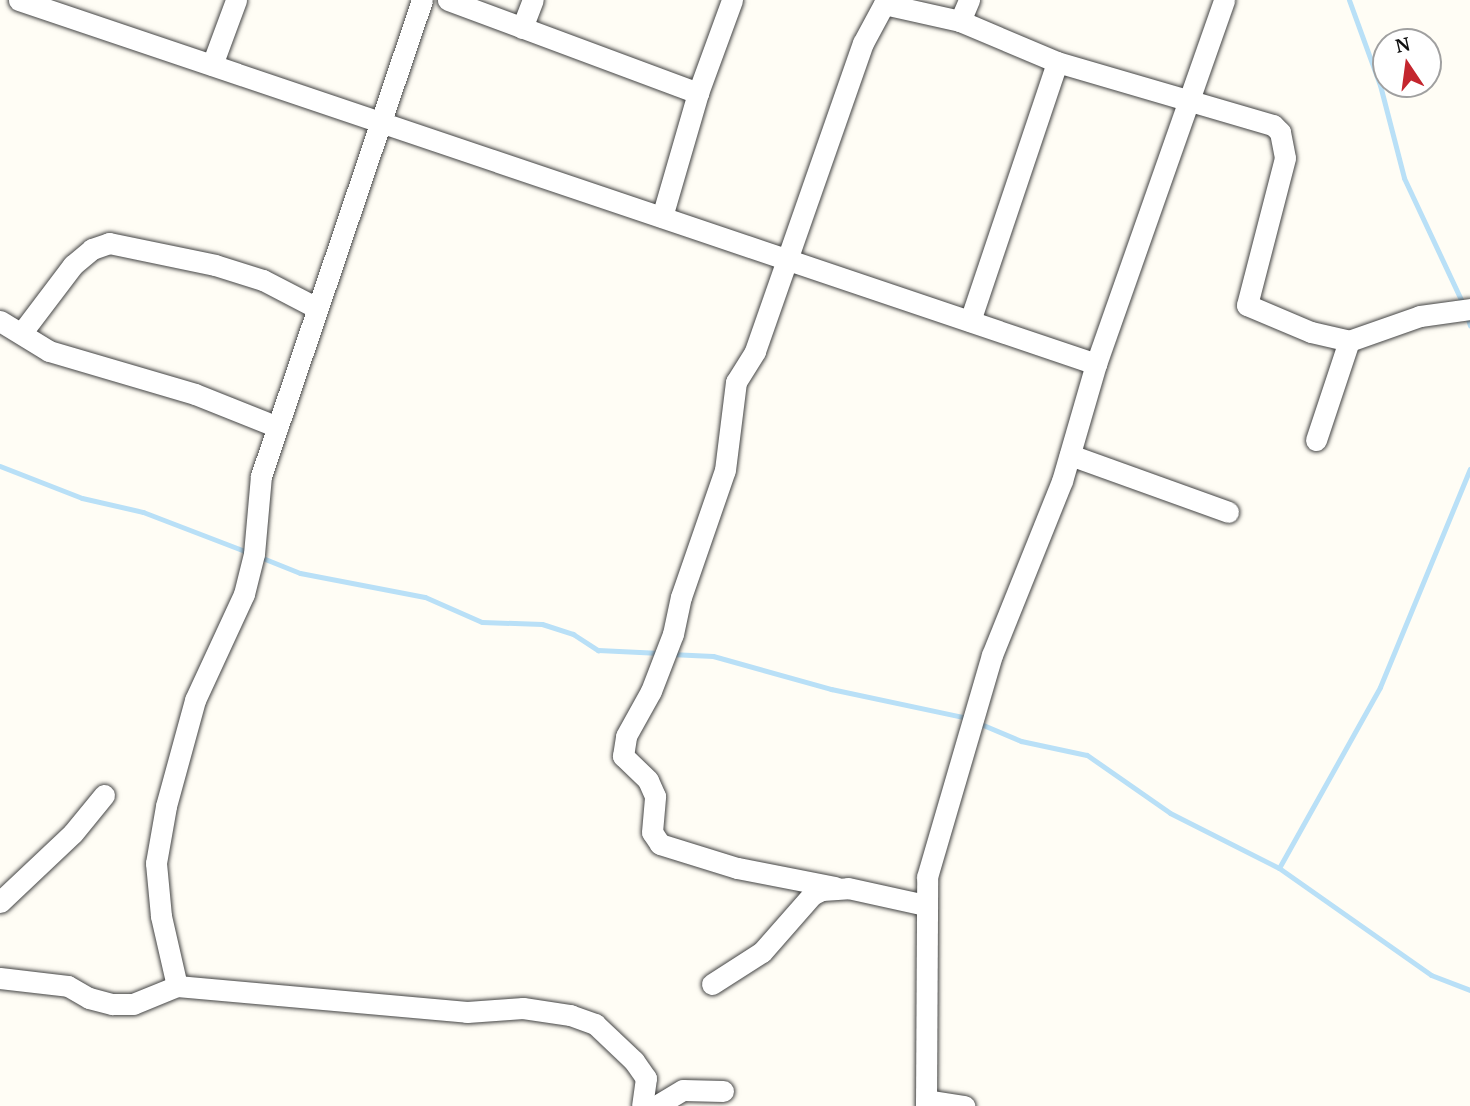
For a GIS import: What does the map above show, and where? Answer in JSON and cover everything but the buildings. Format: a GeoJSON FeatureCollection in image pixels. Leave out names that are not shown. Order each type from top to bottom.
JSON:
{"type":"FeatureCollection","features":[{"type":"Feature","properties":{"kind":"street"},"geometry":{"type":"LineString","coordinates":[[19,0],[1096,363]]}},
{"type":"Feature","properties":{"kind":"street"},"geometry":{"type":"LineString","coordinates":[[212,65],[236,0]]}},
{"type":"Feature","properties":{"kind":"street"},"geometry":{"type":"LineString","coordinates":[[177,986],[157,874],[166,806],[195,700],[244,594],[261,476],[317,308],[384,123],[422,0]]}},
{"type":"Feature","properties":{"kind":"street"},"geometry":{"type":"LineString","coordinates":[[448,0],[698,93]]}},
{"type":"Feature","properties":{"kind":"street"},"geometry":{"type":"LineString","coordinates":[[522,28],[533,0]]}},
{"type":"Feature","properties":{"kind":"street"},"geometry":{"type":"LineString","coordinates":[[662,217],[698,93],[732,0]]}},
{"type":"Feature","properties":{"kind":"street"},"geometry":{"type":"LineString","coordinates":[[961,21],[969,0]]}},
{"type":"Feature","properties":{"kind":"street"},"geometry":{"type":"LineString","coordinates":[[965,1106],[926,1103],[927,877],[982,685],[1070,455],[1096,363],[1224,0]]}},
{"type":"Feature","properties":{"kind":"street"},"geometry":{"type":"LineString","coordinates":[[925,905],[737,868],[660,844],[652,832],[655,796],[648,780],[623,756],[626,736],[637,720],[670,645],[681,597],[725,470],[736,382],[755,351],[863,43],[884,4],[961,21],[1057,62],[1188,103],[1264,118],[1280,132],[1284,144],[1274,207],[1247,305],[1311,332],[1349,341],[1420,316],[1470,309]]}},
{"type":"Feature","properties":{"kind":"street"},"geometry":{"type":"LineString","coordinates":[[970,321],[1057,62]]}},
{"type":"Feature","properties":{"kind":"street"},"geometry":{"type":"LineString","coordinates":[[23,331],[73,265],[92,249],[109,243],[239,272],[317,308]]}},
{"type":"Feature","properties":{"kind":"street"},"geometry":{"type":"LineString","coordinates":[[0,321],[23,331],[49,352],[195,394],[278,427]]}},
{"type":"Feature","properties":{"kind":"street"},"geometry":{"type":"LineString","coordinates":[[1316,440],[1349,341]]}},
{"type":"Feature","properties":{"kind":"street"},"geometry":{"type":"LineString","coordinates":[[1070,455],[1228,512]]}},
{"type":"Feature","properties":{"kind":"street"},"geometry":{"type":"LineString","coordinates":[[0,902],[74,833],[104,794]]}},
{"type":"Feature","properties":{"kind":"street"},"geometry":{"type":"LineString","coordinates":[[712,984],[762,952],[812,895],[835,887]]}},
{"type":"Feature","properties":{"kind":"street"},"geometry":{"type":"LineString","coordinates":[[0,978],[68,986],[89,998],[112,1004],[134,1004],[177,986],[467,1012],[523,1008],[570,1015],[595,1024],[616,1040],[646,1078],[653,1100],[683,1090],[723,1091]]}},
{"type":"Feature","properties":{"kind":"waterway"},"geometry":{"type":"LineString","coordinates":[[1349,0],[1380,85],[1404,178],[1463,304]]}},
{"type":"Feature","properties":{"kind":"waterway"},"geometry":{"type":"LineString","coordinates":[[1466,313],[1470,325]]}},
{"type":"Feature","properties":{"kind":"waterway"},"geometry":{"type":"LineString","coordinates":[[0,466],[82,498],[143,512],[247,552]]}},
{"type":"Feature","properties":{"kind":"waterway"},"geometry":{"type":"LineString","coordinates":[[1279,868],[1380,687],[1470,469]]}},
{"type":"Feature","properties":{"kind":"waterway"},"geometry":{"type":"LineString","coordinates":[[260,557],[300,573],[425,597],[482,622],[542,624],[573,634],[598,650],[660,653]]}},
{"type":"Feature","properties":{"kind":"waterway"},"geometry":{"type":"LineString","coordinates":[[670,654],[713,656],[831,689],[967,718]]}},
{"type":"Feature","properties":{"kind":"waterway"},"geometry":{"type":"LineString","coordinates":[[976,722],[1021,741],[1087,755],[1170,813],[1279,868],[1431,975],[1470,990]]}}]}
